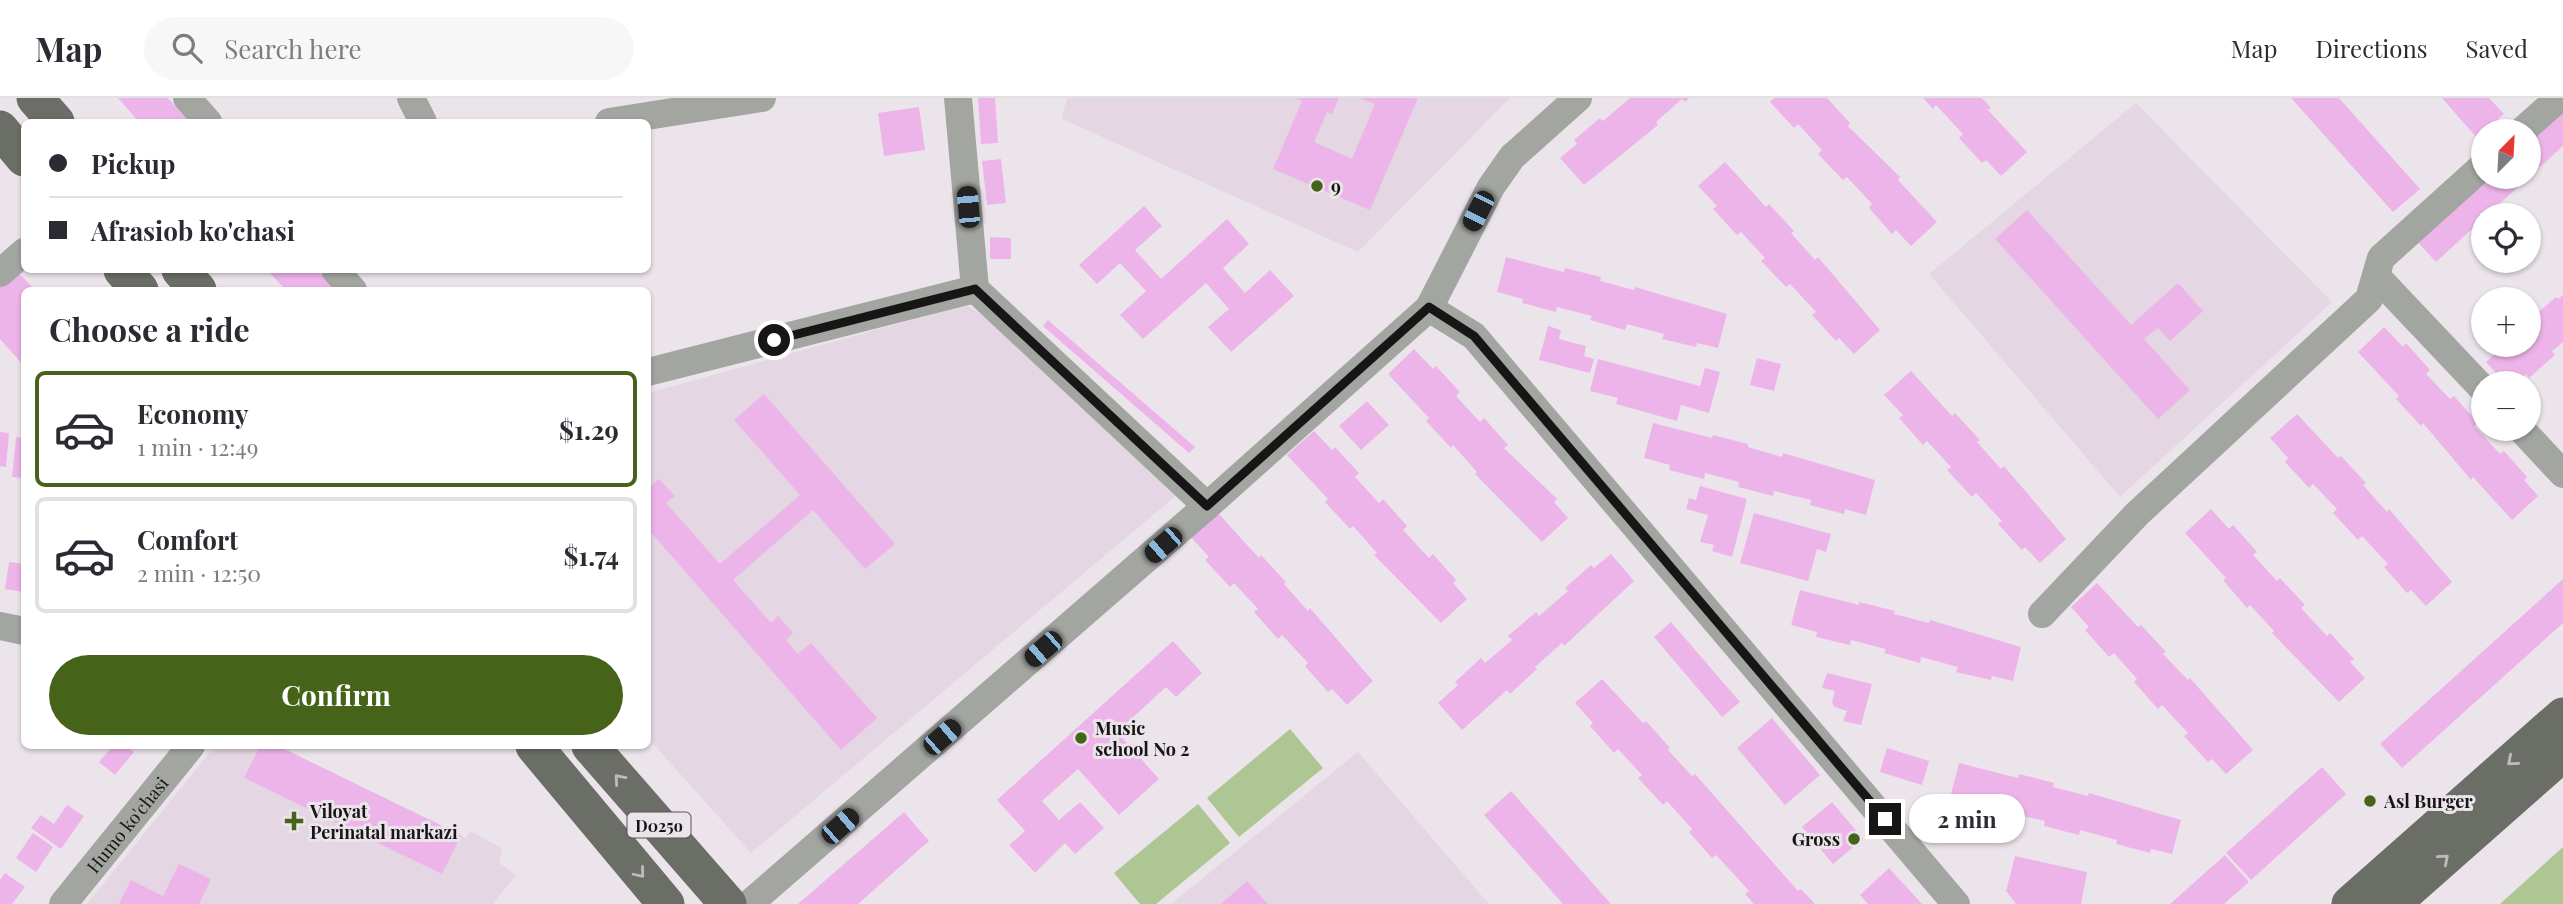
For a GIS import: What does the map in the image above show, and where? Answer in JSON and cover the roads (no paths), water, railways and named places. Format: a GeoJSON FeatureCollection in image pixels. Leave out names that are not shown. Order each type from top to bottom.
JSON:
{"type":"FeatureCollection","features":[{"type":"Feature","properties":{"kind":"main road"},"geometry":{"type":"LineString","coordinates":[[35,98],[53,119]]}},
{"type":"Feature","properties":{"kind":"main road"},"geometry":{"type":"LineString","coordinates":[[0,130],[21,154]]}},
{"type":"Feature","properties":{"kind":"main road"},"geometry":{"type":"LineString","coordinates":[[125,273],[137,287]]}},
{"type":"Feature","properties":{"kind":"main road"},"geometry":{"type":"LineString","coordinates":[[183,273],[195,287]]}},
{"type":"Feature","properties":{"kind":"main road"},"geometry":{"type":"LineString","coordinates":[[2350,904],[2563,716]]}},
{"type":"Feature","properties":{"kind":"main road"},"geometry":{"type":"LineString","coordinates":[[537,749],[666,904]]}},
{"type":"Feature","properties":{"kind":"main road","name":"D025o"},"geometry":{"type":"LineString","coordinates":[[593,749],[728,904]]}},
{"type":"Feature","properties":{"kind":"main road"},"geometry":{"type":"LineString","coordinates":[[2392,904],[2563,753]]}},
{"type":"Feature","properties":{"kind":"street"},"geometry":{"type":"LineString","coordinates":[[187,98],[205,119]]}},
{"type":"Feature","properties":{"kind":"street"},"geometry":{"type":"LineString","coordinates":[[411,98],[421,119]]}},
{"type":"Feature","properties":{"kind":"street"},"geometry":{"type":"LineString","coordinates":[[628,119],[762,98]]}},
{"type":"Feature","properties":{"kind":"street"},"geometry":{"type":"LineString","coordinates":[[958,98],[975,289],[1207,506]]}},
{"type":"Feature","properties":{"kind":"street"},"geometry":{"type":"LineString","coordinates":[[749,904],[1207,506],[1429,307],[1491,187],[1512,157],[1578,98]]}},
{"type":"Feature","properties":{"kind":"street"},"geometry":{"type":"LineString","coordinates":[[2535,119],[2559,98]]}},
{"type":"Feature","properties":{"kind":"street"},"geometry":{"type":"LineString","coordinates":[[2042,614],[2137,514],[2369,299],[2381,258],[2471,177]]}},
{"type":"Feature","properties":{"kind":"street"},"geometry":{"type":"LineString","coordinates":[[0,272],[21,254]]}},
{"type":"Feature","properties":{"kind":"street"},"geometry":{"type":"LineString","coordinates":[[338,273],[350,287]]}},
{"type":"Feature","properties":{"kind":"street"},"geometry":{"type":"LineString","coordinates":[[2376,276],[2471,376]]}},
{"type":"Feature","properties":{"kind":"street"},"geometry":{"type":"LineString","coordinates":[[651,371],[975,289]]}},
{"type":"Feature","properties":{"kind":"street"},"geometry":{"type":"LineString","coordinates":[[1429,307],[1474,336],[1956,904]]}},
{"type":"Feature","properties":{"kind":"street"},"geometry":{"type":"LineString","coordinates":[[2532,441],[2563,474]]}},
{"type":"Feature","properties":{"kind":"street"},"geometry":{"type":"LineString","coordinates":[[0,626],[21,630]]}},
{"type":"Feature","properties":{"kind":"street","name":"Humo ko'chasi"},"geometry":{"type":"LineString","coordinates":[[64,904],[175,750]]}},
{"type":"Feature","properties":{"kind":"place","name":"9"},"geometry":{"type":"Point","coordinates":[1317,186]}},
{"type":"Feature","properties":{"kind":"place","name":"Music school No 2"},"geometry":{"type":"Point","coordinates":[1081,738]}},
{"type":"Feature","properties":{"kind":"place","name":"Asl Burger"},"geometry":{"type":"Point","coordinates":[2370,801]}},
{"type":"Feature","properties":{"kind":"place","name":"Viloyat Perinatal markazi"},"geometry":{"type":"Point","coordinates":[294,821]}},
{"type":"Feature","properties":{"kind":"place","name":"Gross"},"geometry":{"type":"Point","coordinates":[1854,839]}}]}
